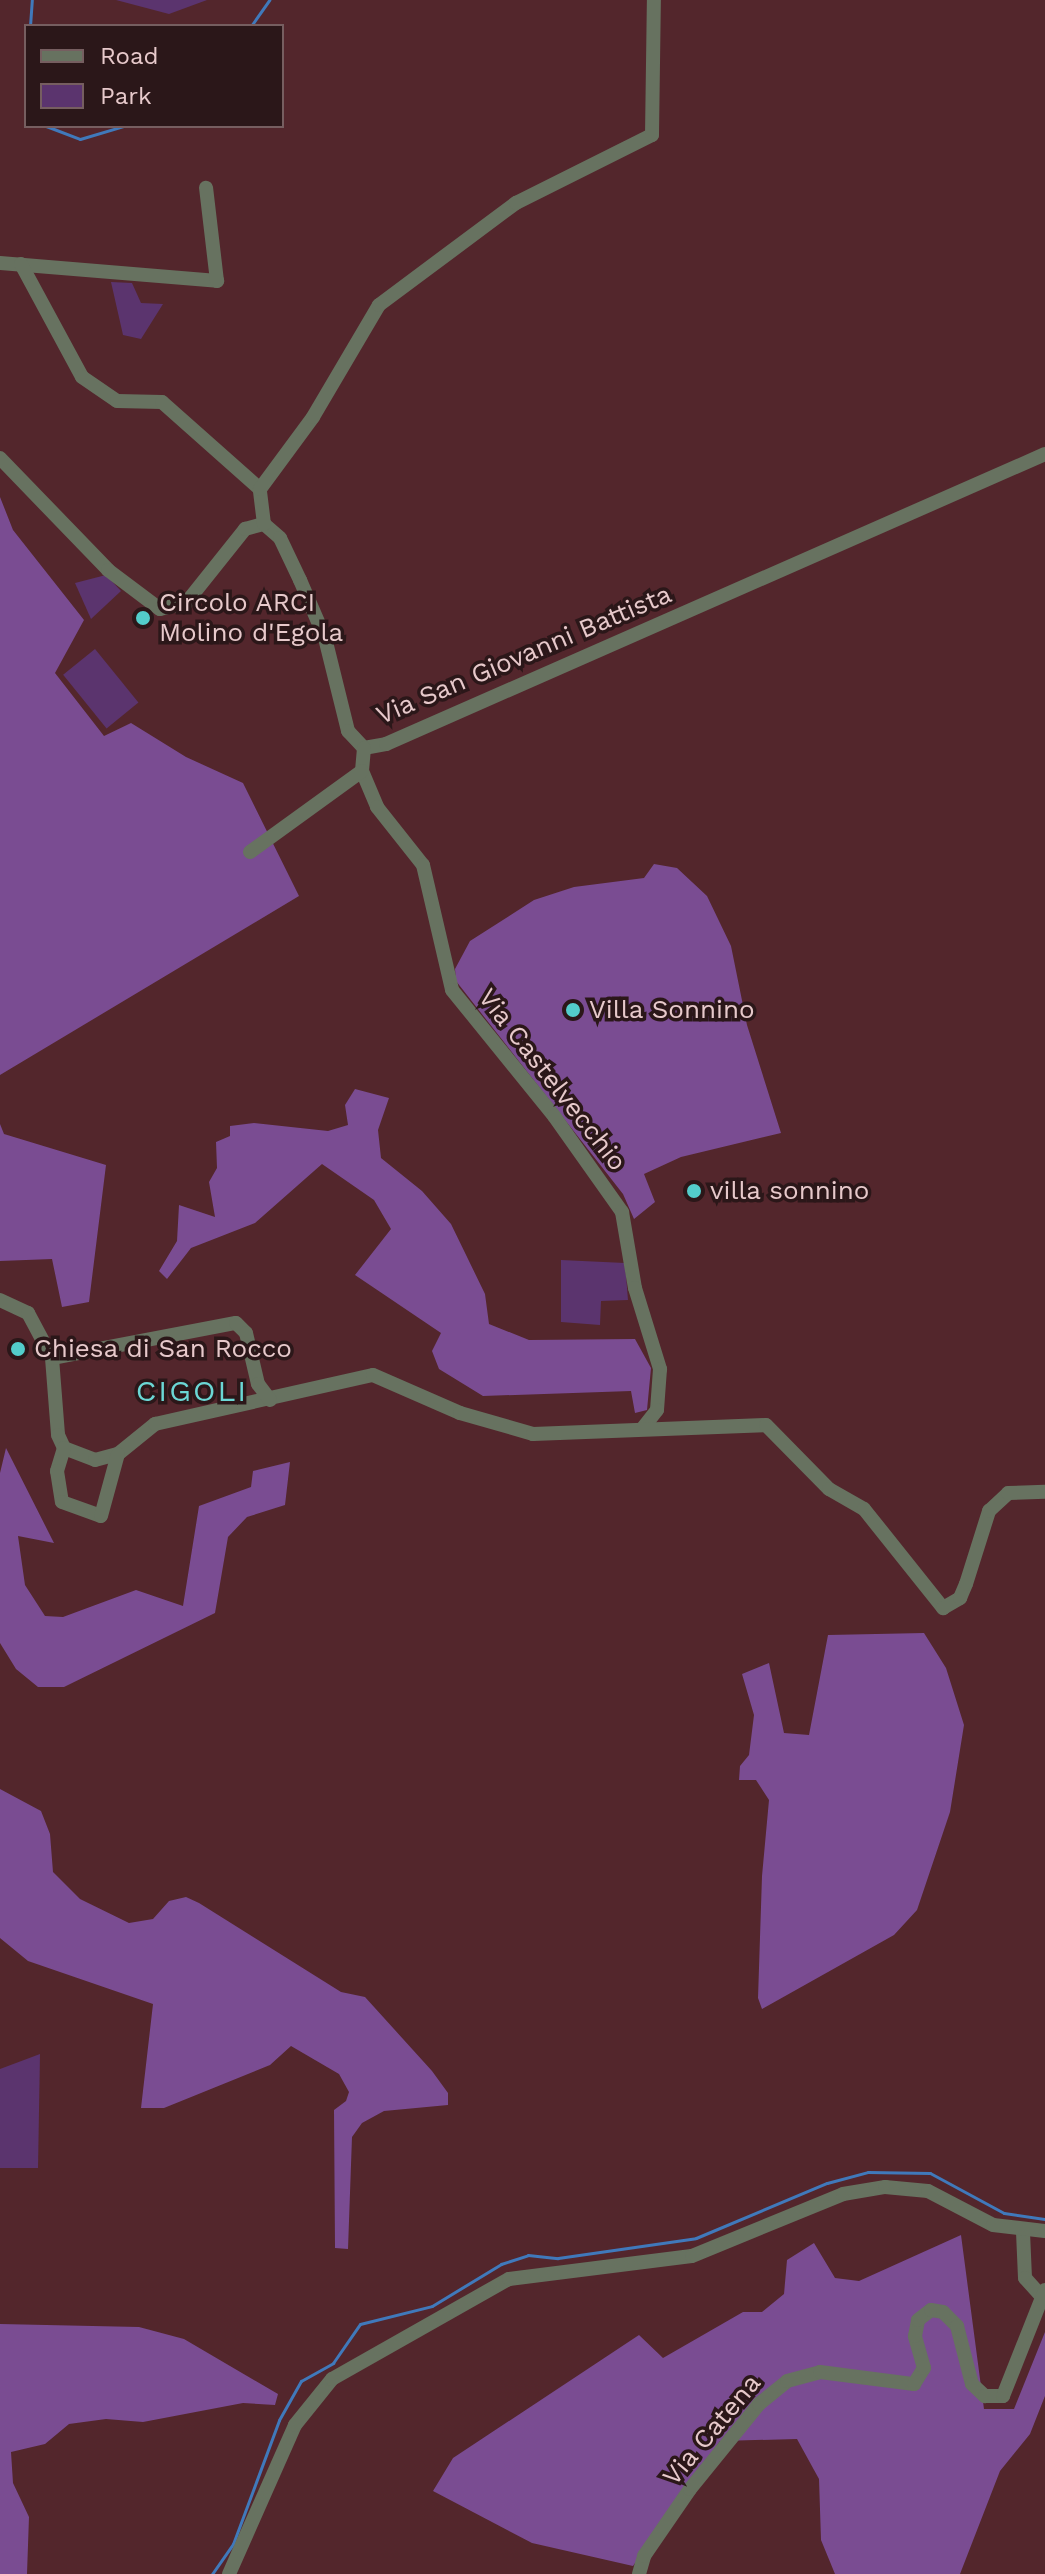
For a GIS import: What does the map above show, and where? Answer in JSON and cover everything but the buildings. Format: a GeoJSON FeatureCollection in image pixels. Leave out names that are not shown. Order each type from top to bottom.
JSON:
{"type":"FeatureCollection","features":[{"type":"Feature","properties":{"kind":"street"},"geometry":{"type":"LineString","coordinates":[[260,489],[313,417],[379,305],[516,203],[652,135],[654,0]]}},
{"type":"Feature","properties":{"kind":"street"},"geometry":{"type":"LineString","coordinates":[[0,263],[217,281],[206,188]]}},
{"type":"Feature","properties":{"kind":"street"},"geometry":{"type":"LineString","coordinates":[[0,458],[108,570],[160,609],[186,603],[245,529],[264,524],[260,489],[204,436],[162,402],[117,401],[82,377],[21,264]]}},
{"type":"Feature","properties":{"kind":"street","name":"Via San Giovanni Battista"},"geometry":{"type":"LineString","coordinates":[[264,524],[280,538],[307,595],[325,638],[348,731],[364,748],[386,744],[1045,454]]}},
{"type":"Feature","properties":{"kind":"street","name":"Via Castelvecchio"},"geometry":{"type":"LineString","coordinates":[[364,748],[362,771],[377,807],[423,865],[452,990],[554,1116],[622,1212],[641,1313],[660,1369],[657,1410],[642,1429]]}},
{"type":"Feature","properties":{"kind":"street"},"geometry":{"type":"LineString","coordinates":[[250,852],[362,771]]}},
{"type":"Feature","properties":{"kind":"street"},"geometry":{"type":"LineString","coordinates":[[0,1300],[28,1313],[52,1358],[58,1435],[64,1448],[57,1471],[62,1502],[101,1516],[118,1454]]}},
{"type":"Feature","properties":{"kind":"street"},"geometry":{"type":"LineString","coordinates":[[52,1358],[236,1323],[246,1333],[250,1361],[270,1400]]}},
{"type":"Feature","properties":{"kind":"street"},"geometry":{"type":"LineString","coordinates":[[64,1448],[95,1460],[118,1454],[155,1424],[373,1375],[460,1413],[533,1434],[766,1425],[829,1489],[864,1509],[943,1608],[960,1598],[989,1511],[1008,1493],[1045,1492]]}},
{"type":"Feature","properties":{"kind":"street"},"geometry":{"type":"LineString","coordinates":[[229,2574],[295,2425],[332,2379],[509,2279],[692,2256],[843,2194],[885,2187],[928,2191],[993,2225],[1023,2232],[1045,2231]]}},
{"type":"Feature","properties":{"kind":"street"},"geometry":{"type":"LineString","coordinates":[[1023,2232],[1025,2278],[1044,2294]]}},
{"type":"Feature","properties":{"kind":"street","name":"Via Catena"},"geometry":{"type":"LineString","coordinates":[[639,2574],[644,2556],[690,2489],[759,2404],[787,2381],[820,2372],[914,2384],[924,2368],[915,2336],[918,2320],[931,2310],[943,2312],[957,2326],[972,2384],[985,2396],[1003,2396],[1044,2294]]}},
{"type":"Feature","properties":{"kind":"green space"},"geometry":{"type":"Polygon","coordinates":[[[116,0],[207,0],[169,14],[116,0]]]}},
{"type":"Feature","properties":{"kind":"green space"},"geometry":{"type":"Polygon","coordinates":[[[111,282],[132,283],[141,303],[163,304],[141,339],[123,335],[111,282]]]}},
{"type":"Feature","properties":{"kind":"green space"},"geometry":{"type":"Polygon","coordinates":[[[106,575],[121,591],[91,619],[75,583],[106,575]]]}},
{"type":"Feature","properties":{"kind":"green space"},"geometry":{"type":"Polygon","coordinates":[[[95,649],[138,703],[107,728],[63,675],[95,649]]]}},
{"type":"Feature","properties":{"kind":"green space"},"geometry":{"type":"Polygon","coordinates":[[[561,1260],[625,1263],[628,1300],[601,1301],[600,1325],[561,1322],[561,1260]]]}},
{"type":"Feature","properties":{"kind":"green space"},"geometry":{"type":"Polygon","coordinates":[[[40,2054],[38,2168],[0,2168],[0,2069],[40,2054]]]}},
{"type":"Feature","properties":{"kind":"shaded area"},"geometry":{"type":"Polygon","coordinates":[[[0,497],[13,530],[84,620],[55,673],[104,736],[131,723],[186,757],[243,783],[299,896],[0,1075],[0,497]]]}},
{"type":"Feature","properties":{"kind":"shaded area"},"geometry":{"type":"Polygon","coordinates":[[[654,864],[677,868],[707,896],[731,946],[747,1025],[781,1133],[681,1157],[644,1174],[655,1202],[634,1219],[623,1194],[456,981],[455,969],[470,941],[534,900],[574,887],[644,878],[654,864]]]}},
{"type":"Feature","properties":{"kind":"shaded area"},"geometry":{"type":"Polygon","coordinates":[[[355,1089],[389,1098],[378,1130],[381,1158],[422,1191],[451,1224],[485,1294],[489,1324],[529,1340],[635,1339],[651,1368],[647,1410],[635,1413],[631,1391],[483,1396],[439,1369],[432,1351],[441,1333],[355,1275],[391,1229],[374,1200],[322,1164],[255,1223],[191,1248],[167,1279],[159,1271],[177,1241],[179,1205],[215,1217],[209,1182],[217,1168],[216,1142],[230,1136],[230,1126],[254,1123],[328,1131],[348,1125],[345,1105],[355,1089]]]}},
{"type":"Feature","properties":{"kind":"shaded area"},"geometry":{"type":"Polygon","coordinates":[[[0,1124],[4,1134],[106,1165],[89,1302],[62,1307],[52,1259],[0,1261],[0,1124]]]}},
{"type":"Feature","properties":{"kind":"shaded area"},"geometry":{"type":"Polygon","coordinates":[[[6,1448],[54,1543],[18,1536],[25,1585],[45,1616],[63,1617],[136,1590],[183,1606],[199,1506],[251,1487],[253,1471],[290,1462],[285,1505],[247,1517],[228,1537],[215,1613],[64,1687],[38,1687],[16,1669],[0,1643],[0,1473],[6,1448]]]}},
{"type":"Feature","properties":{"kind":"shaded area"},"geometry":{"type":"Polygon","coordinates":[[[924,1633],[946,1668],[964,1725],[950,1812],[917,1910],[894,1935],[762,2009],[758,1998],[762,1876],[769,1800],[756,1780],[739,1780],[740,1766],[749,1755],[754,1715],[742,1674],[769,1663],[784,1733],[809,1735],[828,1635],[924,1633]]]}},
{"type":"Feature","properties":{"kind":"shaded area"},"geometry":{"type":"Polygon","coordinates":[[[0,1789],[41,1811],[50,1834],[53,1872],[80,1899],[129,1923],[153,1919],[169,1901],[186,1897],[199,1903],[341,1992],[365,1997],[432,2071],[448,2093],[448,2105],[384,2111],[362,2123],[352,2137],[348,2249],[335,2248],[334,2110],[346,2101],[349,2092],[339,2074],[291,2046],[270,2065],[164,2108],[141,2108],[153,2004],[28,1961],[0,1938],[0,1789]]]}},
{"type":"Feature","properties":{"kind":"shaded area"},"geometry":{"type":"Polygon","coordinates":[[[961,2235],[984,2409],[1014,2409],[1045,2332],[1045,2396],[1030,2434],[1000,2471],[960,2574],[835,2574],[821,2540],[819,2479],[797,2439],[720,2441],[633,2566],[532,2543],[433,2491],[453,2458],[639,2335],[663,2358],[743,2312],[762,2312],[784,2294],[787,2260],[814,2243],[835,2278],[859,2281],[961,2235]]]}},
{"type":"Feature","properties":{"kind":"shaded area"},"geometry":{"type":"Polygon","coordinates":[[[0,2324],[139,2327],[184,2339],[278,2394],[275,2405],[243,2403],[143,2422],[106,2419],[69,2424],[45,2444],[11,2452],[13,2483],[29,2517],[27,2574],[0,2574],[0,2324]]]}},
{"type":"Feature","properties":{"kind":"waterway"},"geometry":{"type":"LineString","coordinates":[[30,24],[32,0]]}},
{"type":"Feature","properties":{"kind":"waterway"},"geometry":{"type":"LineString","coordinates":[[252,24],[269,0]]}},
{"type":"Feature","properties":{"kind":"waterway"},"geometry":{"type":"LineString","coordinates":[[51,128],[80,139],[117,128]]}},
{"type":"Feature","properties":{"kind":"waterway"},"geometry":{"type":"LineString","coordinates":[[212,2574],[233,2544],[279,2420],[301,2381],[333,2363],[360,2324],[432,2306],[501,2264],[528,2255],[558,2258],[696,2238],[827,2183],[868,2172],[930,2173],[1004,2213],[1045,2219]]}},
{"type":"Feature","properties":{"kind":"place","name":"Circolo ARCI Molino d'Egola"},"geometry":{"type":"Point","coordinates":[143,618]}},
{"type":"Feature","properties":{"kind":"place","name":"Villa Sonnino"},"geometry":{"type":"Point","coordinates":[573,1010]}},
{"type":"Feature","properties":{"kind":"place","name":"villa sonnino"},"geometry":{"type":"Point","coordinates":[694,1191]}},
{"type":"Feature","properties":{"kind":"place","name":"Chiesa di San Rocco"},"geometry":{"type":"Point","coordinates":[18,1349]}},
{"type":"Feature","properties":{"kind":"district","name":"CIGOLI"},"geometry":{"type":"Point","coordinates":[192,1391]}}]}
